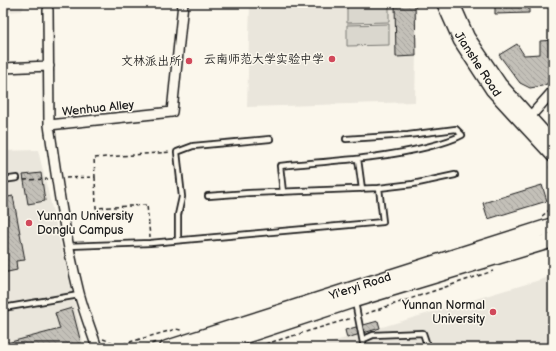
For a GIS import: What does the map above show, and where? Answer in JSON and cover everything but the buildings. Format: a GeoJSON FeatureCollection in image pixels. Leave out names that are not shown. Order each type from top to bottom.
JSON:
{"type":"FeatureCollection","features":[{"type":"Feature","properties":{"kind":"main road","name":"Yi'eryi Road"},"geometry":{"type":"LineString","coordinates":[[167,348],[553,225]]}},
{"type":"Feature","properties":{"kind":"main road","name":"Yi'eryi Road"},"geometry":{"type":"LineString","coordinates":[[208,348],[354,300],[553,240]]}},
{"type":"Feature","properties":{"kind":"street","name":"Wenhua Alley"},"geometry":{"type":"LineString","coordinates":[[97,348],[79,295],[68,246],[49,125],[172,112],[183,3]]}},
{"type":"Feature","properties":{"kind":"street","name":"Jianshe Road"},"geometry":{"type":"LineString","coordinates":[[443,3],[460,41],[492,90],[553,156]]}},
{"type":"Feature","properties":{"kind":"street","name":"Jianshe Road"},"geometry":{"type":"LineString","coordinates":[[453,3],[468,37],[500,84],[553,143]]}},
{"type":"Feature","properties":{"kind":"street"},"geometry":{"type":"LineString","coordinates":[[48,10],[49,125]]}},
{"type":"Feature","properties":{"kind":"street"},"geometry":{"type":"LineString","coordinates":[[3,68],[49,66]]}},
{"type":"Feature","properties":{"kind":"street"},"geometry":{"type":"LineString","coordinates":[[529,118],[553,91]]}},
{"type":"Feature","properties":{"kind":"lane"},"geometry":{"type":"LineString","coordinates":[[283,192],[280,166],[358,159],[409,152],[454,140],[462,135],[456,129],[408,135],[346,139]]}},
{"type":"Feature","properties":{"kind":"lane"},"geometry":{"type":"LineString","coordinates":[[178,240],[178,215],[182,197],[177,152],[193,146],[270,139]]}},
{"type":"Feature","properties":{"kind":"lane"},"geometry":{"type":"LineString","coordinates":[[358,159],[362,189]]}},
{"type":"Feature","properties":{"kind":"lane"},"geometry":{"type":"LineString","coordinates":[[208,196],[379,188],[414,184],[456,175]]}},
{"type":"Feature","properties":{"kind":"lane"},"geometry":{"type":"LineString","coordinates":[[3,180],[17,178]]}},
{"type":"Feature","properties":{"kind":"lane"},"geometry":{"type":"LineString","coordinates":[[68,246],[150,243],[383,222],[379,188]]}},
{"type":"Feature","properties":{"kind":"lane"},"geometry":{"type":"LineString","coordinates":[[3,308],[79,295]]}},
{"type":"Feature","properties":{"kind":"lane"},"geometry":{"type":"LineString","coordinates":[[354,300],[364,338],[364,348]]}},
{"type":"Feature","properties":{"kind":"lane"},"geometry":{"type":"LineString","coordinates":[[364,338],[373,336],[423,333],[428,348]]}},
{"type":"Feature","properties":{"kind":"path"},"geometry":{"type":"LineString","coordinates":[[150,243],[147,205],[96,208],[94,158],[177,152]]}},
{"type":"Feature","properties":{"kind":"path"},"geometry":{"type":"LineString","coordinates":[[552,174],[553,179]]}},
{"type":"Feature","properties":{"kind":"path"},"geometry":{"type":"LineString","coordinates":[[17,178],[24,180],[95,177]]}},
{"type":"Feature","properties":{"kind":"path"},"geometry":{"type":"LineString","coordinates":[[547,211],[553,207]]}},
{"type":"Feature","properties":{"kind":"path"},"geometry":{"type":"LineString","coordinates":[[252,348],[359,316],[500,269]]}},
{"type":"Feature","properties":{"kind":"path"},"geometry":{"type":"LineString","coordinates":[[94,336],[108,340],[113,344],[130,343],[176,329],[186,332]]}},
{"type":"Feature","properties":{"kind":"path"},"geometry":{"type":"LineString","coordinates":[[130,343],[132,348]]}},
{"type":"Feature","properties":{"kind":"shaded area"},"geometry":{"type":"Polygon","coordinates":[[[3,3],[25,3],[22,11],[3,12],[3,3]]]}},
{"type":"Feature","properties":{"kind":"shaded area","name":"云南师范大学实验中学"},"geometry":{"type":"Polygon","coordinates":[[[250,3],[417,3],[415,102],[247,107],[250,3]]]}},
{"type":"Feature","properties":{"kind":"shaded area"},"geometry":{"type":"Polygon","coordinates":[[[347,3],[389,3],[389,22],[347,23],[347,3]]]}},
{"type":"Feature","properties":{"kind":"shaded area"},"geometry":{"type":"Polygon","coordinates":[[[389,24],[389,45],[347,46],[347,25],[389,24]]]}},
{"type":"Feature","properties":{"kind":"shaded area","name":"Yunnan University Donglu Campus"},"geometry":{"type":"Polygon","coordinates":[[[38,150],[85,348],[3,348],[3,151],[38,150]]]}},
{"type":"Feature","properties":{"kind":"shaded area","name":"Yunnan Normal University"},"geometry":{"type":"Polygon","coordinates":[[[553,276],[553,348],[312,348],[553,276]]]}},
{"type":"Feature","properties":{"kind":"place","name":"云南师范大学实验中学"},"geometry":{"type":"Point","coordinates":[332,59]}},
{"type":"Feature","properties":{"kind":"place","name":"文林派出所"},"geometry":{"type":"Point","coordinates":[189,61]}},
{"type":"Feature","properties":{"kind":"place","name":"Yunnan University Donglu Campus"},"geometry":{"type":"Point","coordinates":[29,223]}},
{"type":"Feature","properties":{"kind":"place","name":"Yunnan Normal University"},"geometry":{"type":"Point","coordinates":[493,312]}}]}
